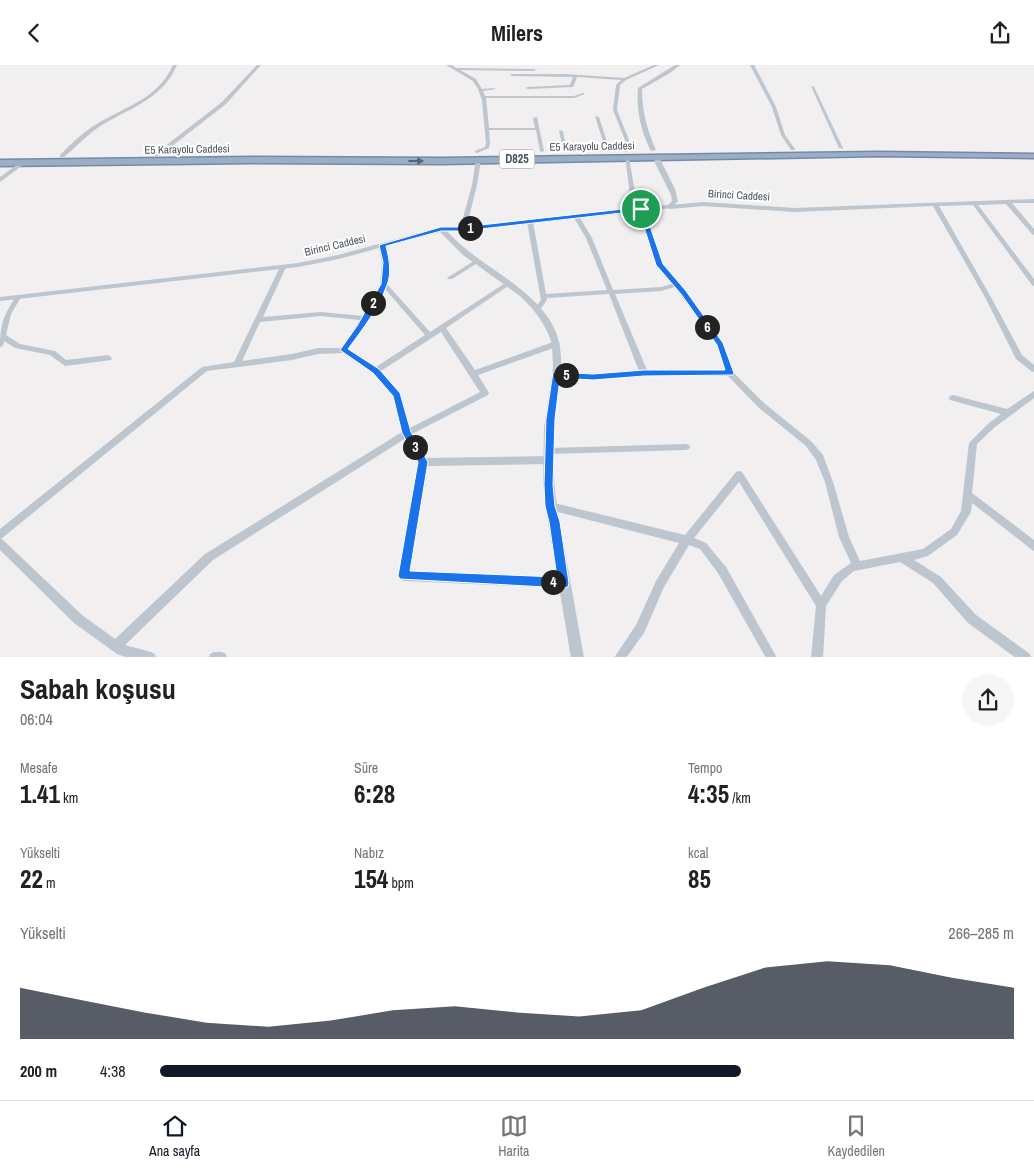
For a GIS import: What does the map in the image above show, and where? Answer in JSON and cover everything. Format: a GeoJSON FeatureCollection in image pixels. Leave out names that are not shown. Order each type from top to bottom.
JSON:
{"type":"FeatureCollection","features":[{"type":"Feature","properties":{"kind":"highway","name":"E5 Karayolu Caddesi"},"geometry":{"type":"LineString","coordinates":[[490,152],[627,154],[793,149],[1034,150]]}},
{"type":"Feature","properties":{"kind":"highway","name":"E5 Karayolu Caddesi"},"geometry":{"type":"LineString","coordinates":[[0,163],[474,156],[490,152],[542,151],[608,151],[627,154]]}},
{"type":"Feature","properties":{"kind":"highway","name":"E5 Karayolu Caddesi"},"geometry":{"type":"LineString","coordinates":[[655,153],[1034,156]]}},
{"type":"Feature","properties":{"kind":"highway","name":"E5 Karayolu Caddesi"},"geometry":{"type":"LineString","coordinates":[[0,157],[157,155],[474,156]]}},
{"type":"Feature","properties":{"kind":"street"},"geometry":{"type":"LineString","coordinates":[[62,156],[93,129],[126,111],[160,88],[168,81],[175,65]]}},
{"type":"Feature","properties":{"kind":"street"},"geometry":{"type":"LineString","coordinates":[[448,65],[475,80],[480,90],[483,97],[490,152]]}},
{"type":"Feature","properties":{"kind":"street"},"geometry":{"type":"LineString","coordinates":[[657,65],[625,79],[618,85],[615,97],[615,110],[627,140],[627,154],[638,210],[660,265],[675,285],[683,292],[720,345],[730,373],[761,405],[809,444],[820,458],[829,482],[844,537],[857,566]]}},
{"type":"Feature","properties":{"kind":"street"},"geometry":{"type":"LineString","coordinates":[[670,207],[675,201],[674,193],[660,169],[646,135],[639,97],[640,88],[649,81],[670,72],[678,65]]}},
{"type":"Feature","properties":{"kind":"street"},"geometry":{"type":"LineString","coordinates":[[752,65],[774,107],[783,135],[793,149]]}},
{"type":"Feature","properties":{"kind":"street"},"geometry":{"type":"LineString","coordinates":[[251,67],[258,66]]}},
{"type":"Feature","properties":{"kind":"street"},"geometry":{"type":"LineString","coordinates":[[157,155],[224,103],[258,66]]}},
{"type":"Feature","properties":{"kind":"street"},"geometry":{"type":"LineString","coordinates":[[456,69],[535,70]]}},
{"type":"Feature","properties":{"kind":"street"},"geometry":{"type":"LineString","coordinates":[[512,75],[557,75],[625,79]]}},
{"type":"Feature","properties":{"kind":"street"},"geometry":{"type":"LineString","coordinates":[[528,87],[572,85],[575,77]]}},
{"type":"Feature","properties":{"kind":"street"},"geometry":{"type":"LineString","coordinates":[[812,87],[841,149]]}},
{"type":"Feature","properties":{"kind":"street"},"geometry":{"type":"LineString","coordinates":[[480,90],[494,89]]}},
{"type":"Feature","properties":{"kind":"street"},"geometry":{"type":"LineString","coordinates":[[483,97],[574,97],[583,94]]}},
{"type":"Feature","properties":{"kind":"street"},"geometry":{"type":"LineString","coordinates":[[510,96],[515,103]]}},
{"type":"Feature","properties":{"kind":"street"},"geometry":{"type":"LineString","coordinates":[[597,117],[608,151]]}},
{"type":"Feature","properties":{"kind":"street"},"geometry":{"type":"LineString","coordinates":[[535,118],[542,151]]}},
{"type":"Feature","properties":{"kind":"street"},"geometry":{"type":"LineString","coordinates":[[488,129],[538,129]]}},
{"type":"Feature","properties":{"kind":"street"},"geometry":{"type":"LineString","coordinates":[[561,131],[565,151]]}},
{"type":"Feature","properties":{"kind":"street"},"geometry":{"type":"LineString","coordinates":[[480,143],[490,152]]}},
{"type":"Feature","properties":{"kind":"street"},"geometry":{"type":"LineString","coordinates":[[463,229],[469,201],[479,171],[474,156],[487,148],[490,152]]}},
{"type":"Feature","properties":{"kind":"street"},"geometry":{"type":"LineString","coordinates":[[0,180],[24,162]]}},
{"type":"Feature","properties":{"kind":"street","name":"Birinci Caddesi"},"geometry":{"type":"LineString","coordinates":[[0,299],[283,267],[339,257],[441,229],[463,229],[638,210],[703,204],[795,210],[1034,201]]}},
{"type":"Feature","properties":{"kind":"street"},"geometry":{"type":"LineString","coordinates":[[1008,203],[1034,233]]}},
{"type":"Feature","properties":{"kind":"street"},"geometry":{"type":"LineString","coordinates":[[975,204],[1034,284]]}},
{"type":"Feature","properties":{"kind":"street"},"geometry":{"type":"LineString","coordinates":[[936,205],[1019,357],[1034,369]]}},
{"type":"Feature","properties":{"kind":"street"},"geometry":{"type":"LineString","coordinates":[[576,217],[589,238],[644,373]]}},
{"type":"Feature","properties":{"kind":"street"},"geometry":{"type":"LineString","coordinates":[[530,222],[543,296],[542,304],[537,309]]}},
{"type":"Feature","properties":{"kind":"street"},"geometry":{"type":"LineString","coordinates":[[441,229],[448,239],[527,296],[556,338],[558,360],[550,419],[550,506],[578,657]]}},
{"type":"Feature","properties":{"kind":"street"},"geometry":{"type":"LineString","coordinates":[[344,350],[384,284],[386,262],[382,245]]}},
{"type":"Feature","properties":{"kind":"street"},"geometry":{"type":"LineString","coordinates":[[450,277],[477,261]]}},
{"type":"Feature","properties":{"kind":"street"},"geometry":{"type":"LineString","coordinates":[[237,365],[283,267]]}},
{"type":"Feature","properties":{"kind":"street"},"geometry":{"type":"LineString","coordinates":[[376,371],[509,283]]}},
{"type":"Feature","properties":{"kind":"street"},"geometry":{"type":"LineString","coordinates":[[384,284],[429,336]]}},
{"type":"Feature","properties":{"kind":"street"},"geometry":{"type":"LineString","coordinates":[[543,296],[661,289],[675,285]]}},
{"type":"Feature","properties":{"kind":"street"},"geometry":{"type":"LineString","coordinates":[[18,297],[8,313],[2,340],[18,346],[52,353],[65,363],[108,358]]}},
{"type":"Feature","properties":{"kind":"street"},"geometry":{"type":"LineString","coordinates":[[259,320],[321,314],[364,318]]}},
{"type":"Feature","properties":{"kind":"street"},"geometry":{"type":"LineString","coordinates":[[116,646],[209,557],[407,433],[485,393],[442,328]]}},
{"type":"Feature","properties":{"kind":"street"},"geometry":{"type":"LineString","coordinates":[[473,374],[556,343]]}},
{"type":"Feature","properties":{"kind":"street"},"geometry":{"type":"LineString","coordinates":[[0,535],[205,369],[292,357],[318,351],[344,350],[376,371],[396,395],[407,433],[423,462],[404,576],[564,583]]}},
{"type":"Feature","properties":{"kind":"street"},"geometry":{"type":"LineString","coordinates":[[556,374],[593,377],[644,373],[730,373]]}},
{"type":"Feature","properties":{"kind":"street"},"geometry":{"type":"LineString","coordinates":[[816,657],[821,605],[838,578],[852,567],[925,553],[954,532],[966,512],[973,443],[992,425],[1034,394]]}},
{"type":"Feature","properties":{"kind":"street"},"geometry":{"type":"LineString","coordinates":[[953,399],[1009,413]]}},
{"type":"Feature","properties":{"kind":"street"},"geometry":{"type":"LineString","coordinates":[[423,462],[686,447]]}},
{"type":"Feature","properties":{"kind":"street"},"geometry":{"type":"LineString","coordinates":[[619,657],[640,629],[660,584],[686,541],[740,475],[821,605]]}},
{"type":"Feature","properties":{"kind":"street"},"geometry":{"type":"LineString","coordinates":[[967,494],[1034,546]]}},
{"type":"Feature","properties":{"kind":"street"},"geometry":{"type":"LineString","coordinates":[[550,506],[703,546],[722,570],[772,657]]}},
{"type":"Feature","properties":{"kind":"street"},"geometry":{"type":"LineString","coordinates":[[0,543],[78,619],[121,650],[142,657]]}},
{"type":"Feature","properties":{"kind":"street"},"geometry":{"type":"LineString","coordinates":[[902,557],[937,580],[972,619],[1026,657]]}},
{"type":"Feature","properties":{"kind":"street"},"geometry":{"type":"LineString","coordinates":[[214,657],[222,657]]}},
{"type":"Feature","properties":{"kind":"route"},"geometry":{"type":"LineString","coordinates":[[641,209],[660,265],[675,285],[683,292],[720,345],[730,373],[644,373],[593,377],[556,374],[550,419],[548,485],[564,583],[404,576],[423,462],[407,433],[396,395],[376,371],[344,350],[360,327],[384,284],[386,262],[382,245],[441,229],[463,229],[641,209]]}}]}
